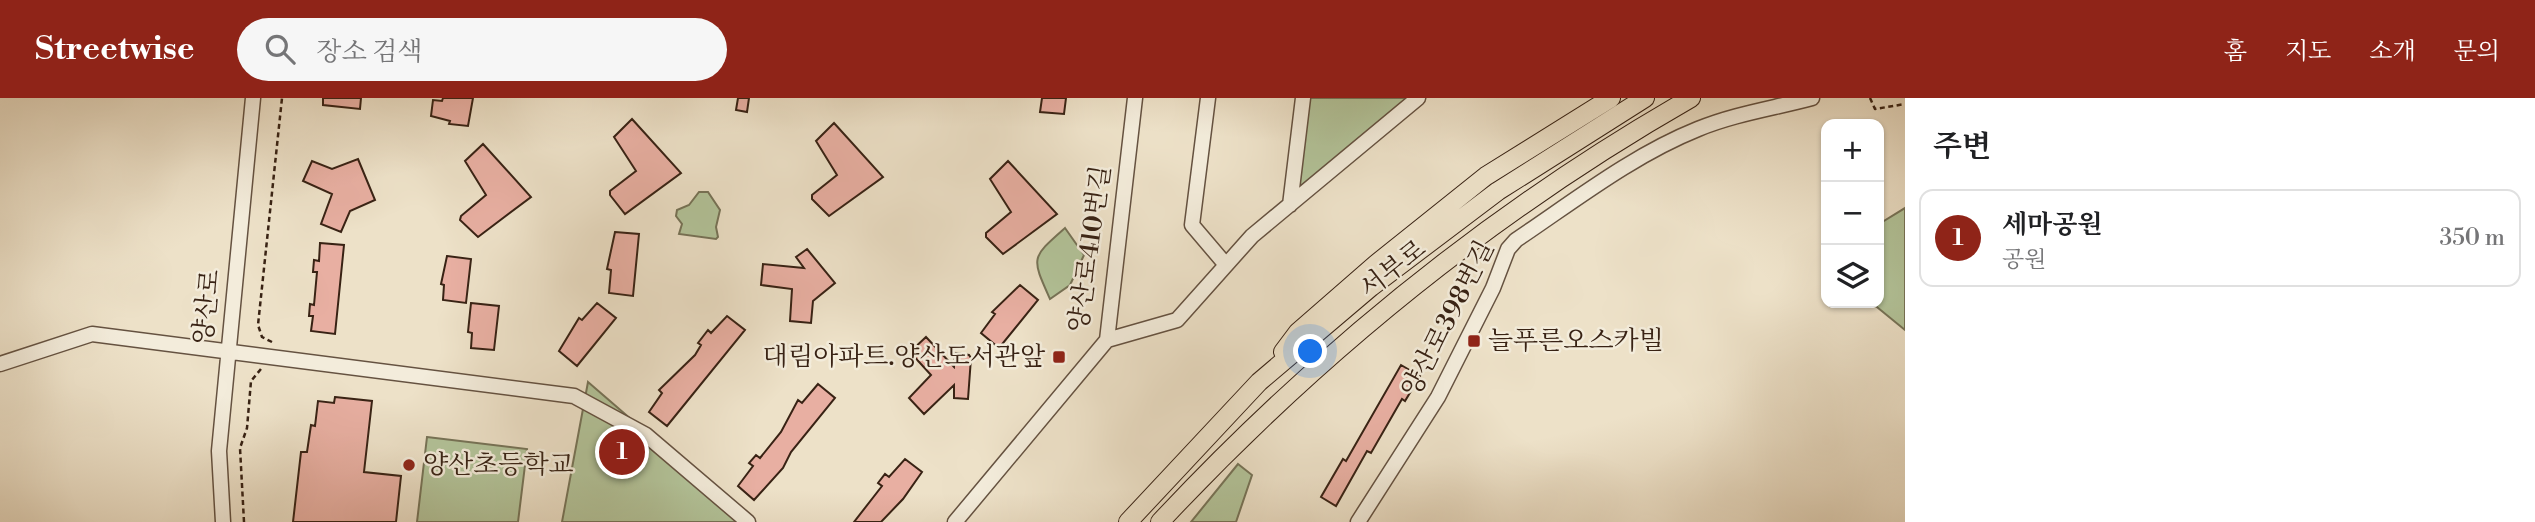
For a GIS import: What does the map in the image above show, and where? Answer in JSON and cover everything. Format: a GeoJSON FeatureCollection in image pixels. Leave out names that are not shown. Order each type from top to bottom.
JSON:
{"type":"FeatureCollection","features":[{"type":"Feature","properties":{"kind":"main road"},"geometry":{"type":"LineString","coordinates":[[1259,382],[1298,332],[1376,264],[1486,176],[1611,98]]}},
{"type":"Feature","properties":{"kind":"main road","name":"서부로"},"geometry":{"type":"LineString","coordinates":[[1128,522],[1259,382],[1371,287],[1498,191],[1646,98]]}},
{"type":"Feature","properties":{"kind":"main road","name":"서부로"},"geometry":{"type":"LineString","coordinates":[[1160,522],[1298,384],[1393,301],[1552,185],[1691,98]]}},
{"type":"Feature","properties":{"kind":"street","name":"양산로"},"geometry":{"type":"LineString","coordinates":[[223,522],[219,451],[253,98]]}},
{"type":"Feature","properties":{"kind":"street","name":"양산로410번길"},"geometry":{"type":"LineString","coordinates":[[955,522],[1107,340],[1135,98]]}},
{"type":"Feature","properties":{"kind":"street"},"geometry":{"type":"LineString","coordinates":[[1208,98],[1192,225],[1226,265]]}},
{"type":"Feature","properties":{"kind":"street"},"geometry":{"type":"LineString","coordinates":[[1290,205],[1303,98]]}},
{"type":"Feature","properties":{"kind":"street"},"geometry":{"type":"LineString","coordinates":[[1107,340],[1177,320],[1252,236],[1418,98]]}},
{"type":"Feature","properties":{"kind":"street","name":"양산로398번길"},"geometry":{"type":"LineString","coordinates":[[1357,522],[1438,397],[1493,288],[1508,249],[1516,240],[1673,140],[1700,128],[1812,98]]}},
{"type":"Feature","properties":{"kind":"street"},"geometry":{"type":"LineString","coordinates":[[0,364],[92,334],[574,396],[646,435],[748,522]]}},
{"type":"Feature","properties":{"kind":"path"},"geometry":{"type":"LineString","coordinates":[[272,342],[262,337],[258,325],[282,98]]}},
{"type":"Feature","properties":{"kind":"path"},"geometry":{"type":"LineString","coordinates":[[1870,98],[1875,109],[1905,104]]}},
{"type":"Feature","properties":{"kind":"path"},"geometry":{"type":"LineString","coordinates":[[244,522],[240,448],[247,428],[251,381],[258,371],[265,369]]}},
{"type":"Feature","properties":{"kind":"green space"},"geometry":{"type":"Polygon","coordinates":[[[1303,98],[1418,98],[1290,205],[1303,98]]]}},
{"type":"Feature","properties":{"kind":"green space"},"geometry":{"type":"Polygon","coordinates":[[[699,192],[708,192],[720,210],[716,239],[679,234],[682,224],[676,216],[677,210],[689,205],[699,192]]]}},
{"type":"Feature","properties":{"kind":"green space"},"geometry":{"type":"Polygon","coordinates":[[[1905,208],[1905,330],[1878,308],[1884,308],[1884,221],[1905,208]]]}},
{"type":"Feature","properties":{"kind":"green space"},"geometry":{"type":"Polygon","coordinates":[[[1065,228],[1084,255],[1070,285],[1050,299],[1037,266],[1038,259],[1046,246],[1065,228]]]}},
{"type":"Feature","properties":{"kind":"green space"},"geometry":{"type":"Polygon","coordinates":[[[588,382],[750,522],[562,522],[588,382]]]}},
{"type":"Feature","properties":{"kind":"green space"},"geometry":{"type":"Polygon","coordinates":[[[427,437],[527,449],[518,522],[417,522],[427,437]]]}},
{"type":"Feature","properties":{"kind":"green space"},"geometry":{"type":"Polygon","coordinates":[[[1238,464],[1252,475],[1236,522],[1191,522],[1238,464]]]}},
{"type":"Feature","properties":{"kind":"building"},"geometry":{"type":"Polygon","coordinates":[[[323,98],[361,98],[360,109],[323,105],[323,98]]]}},
{"type":"Feature","properties":{"kind":"building"},"geometry":{"type":"Polygon","coordinates":[[[443,98],[473,98],[468,126],[449,124],[450,121],[431,116],[433,100],[442,101],[443,98]]]}},
{"type":"Feature","properties":{"kind":"building"},"geometry":{"type":"Polygon","coordinates":[[[738,98],[749,98],[747,112],[736,110],[738,98]]]}},
{"type":"Feature","properties":{"kind":"building"},"geometry":{"type":"Polygon","coordinates":[[[1042,98],[1066,98],[1064,114],[1040,112],[1042,98]]]}},
{"type":"Feature","properties":{"kind":"building"},"geometry":{"type":"Polygon","coordinates":[[[632,119],[681,173],[625,214],[610,195],[610,191],[636,171],[614,137],[632,119]]]}},
{"type":"Feature","properties":{"kind":"building"},"geometry":{"type":"Polygon","coordinates":[[[834,123],[883,177],[829,216],[812,199],[812,195],[837,175],[816,141],[834,123]]]}},
{"type":"Feature","properties":{"kind":"building"},"geometry":{"type":"Polygon","coordinates":[[[483,144],[531,197],[478,237],[460,220],[461,216],[486,195],[465,161],[483,144]]]}},
{"type":"Feature","properties":{"kind":"building"},"geometry":{"type":"Polygon","coordinates":[[[358,159],[375,200],[350,211],[341,232],[321,224],[332,194],[303,181],[312,161],[332,169],[358,159]]]}},
{"type":"Feature","properties":{"kind":"building"},"geometry":{"type":"Polygon","coordinates":[[[1008,161],[1057,214],[1003,254],[986,237],[986,233],[1011,212],[990,179],[1008,161]]]}},
{"type":"Feature","properties":{"kind":"building"},"geometry":{"type":"Polygon","coordinates":[[[615,232],[639,234],[633,296],[609,293],[611,270],[607,269],[615,232]]]}},
{"type":"Feature","properties":{"kind":"building"},"geometry":{"type":"Polygon","coordinates":[[[320,243],[344,245],[335,334],[311,331],[313,316],[309,316],[310,304],[314,305],[317,272],[313,272],[314,260],[319,261],[320,243]]]}},
{"type":"Feature","properties":{"kind":"building"},"geometry":{"type":"Polygon","coordinates":[[[807,249],[835,283],[813,301],[811,323],[790,321],[792,289],[761,285],[763,264],[804,268],[796,257],[807,249]]]}},
{"type":"Feature","properties":{"kind":"building"},"geometry":{"type":"Polygon","coordinates":[[[447,256],[471,259],[466,303],[443,300],[444,285],[441,284],[447,256]]]}},
{"type":"Feature","properties":{"kind":"building"},"geometry":{"type":"Polygon","coordinates":[[[1020,285],[1038,300],[999,348],[981,333],[995,314],[992,312],[1020,285]]]}},
{"type":"Feature","properties":{"kind":"building"},"geometry":{"type":"Polygon","coordinates":[[[471,303],[499,306],[494,350],[471,348],[472,333],[468,332],[471,303]]]}},
{"type":"Feature","properties":{"kind":"building"},"geometry":{"type":"Polygon","coordinates":[[[597,303],[616,318],[577,366],[559,351],[579,318],[582,320],[597,303]]]}},
{"type":"Feature","properties":{"kind":"building"},"geometry":{"type":"Polygon","coordinates":[[[727,316],[745,330],[667,426],[649,412],[662,393],[659,390],[695,355],[701,345],[698,343],[708,330],[711,333],[727,316]]]}},
{"type":"Feature","properties":{"kind":"building"},"geometry":{"type":"Polygon","coordinates":[[[926,337],[954,367],[955,353],[969,355],[971,358],[968,399],[954,398],[954,385],[924,414],[909,398],[931,375],[910,352],[926,337]]]}},
{"type":"Feature","properties":{"kind":"building"},"geometry":{"type":"Polygon","coordinates":[[[1401,365],[1420,376],[1405,401],[1402,399],[1371,453],[1367,451],[1336,506],[1321,497],[1343,459],[1346,461],[1401,365]]]}},
{"type":"Feature","properties":{"kind":"building"},"geometry":{"type":"Polygon","coordinates":[[[818,384],[835,398],[791,452],[783,468],[754,500],[738,486],[753,466],[749,463],[756,455],[760,458],[781,432],[798,400],[802,403],[818,384]]]}},
{"type":"Feature","properties":{"kind":"building"},"geometry":{"type":"Polygon","coordinates":[[[335,397],[372,401],[364,472],[401,476],[396,522],[293,522],[301,452],[307,452],[311,425],[315,426],[318,401],[334,403],[335,397]]]}},
{"type":"Feature","properties":{"kind":"building"},"geometry":{"type":"Polygon","coordinates":[[[905,459],[922,472],[903,499],[881,522],[854,522],[882,486],[878,483],[885,474],[889,477],[905,459]]]}},
{"type":"Feature","properties":{"kind":"place","name":"늘푸른오스카빌"},"geometry":{"type":"Point","coordinates":[1474,341]}},
{"type":"Feature","properties":{"kind":"place","name":"대림아파트.양산도서관앞"},"geometry":{"type":"Point","coordinates":[1059,357]}},
{"type":"Feature","properties":{"kind":"place","name":"세마공원"},"geometry":{"type":"Point","coordinates":[622,452]}},
{"type":"Feature","properties":{"kind":"place","name":"양산초등학교"},"geometry":{"type":"Point","coordinates":[409,465]}}]}
